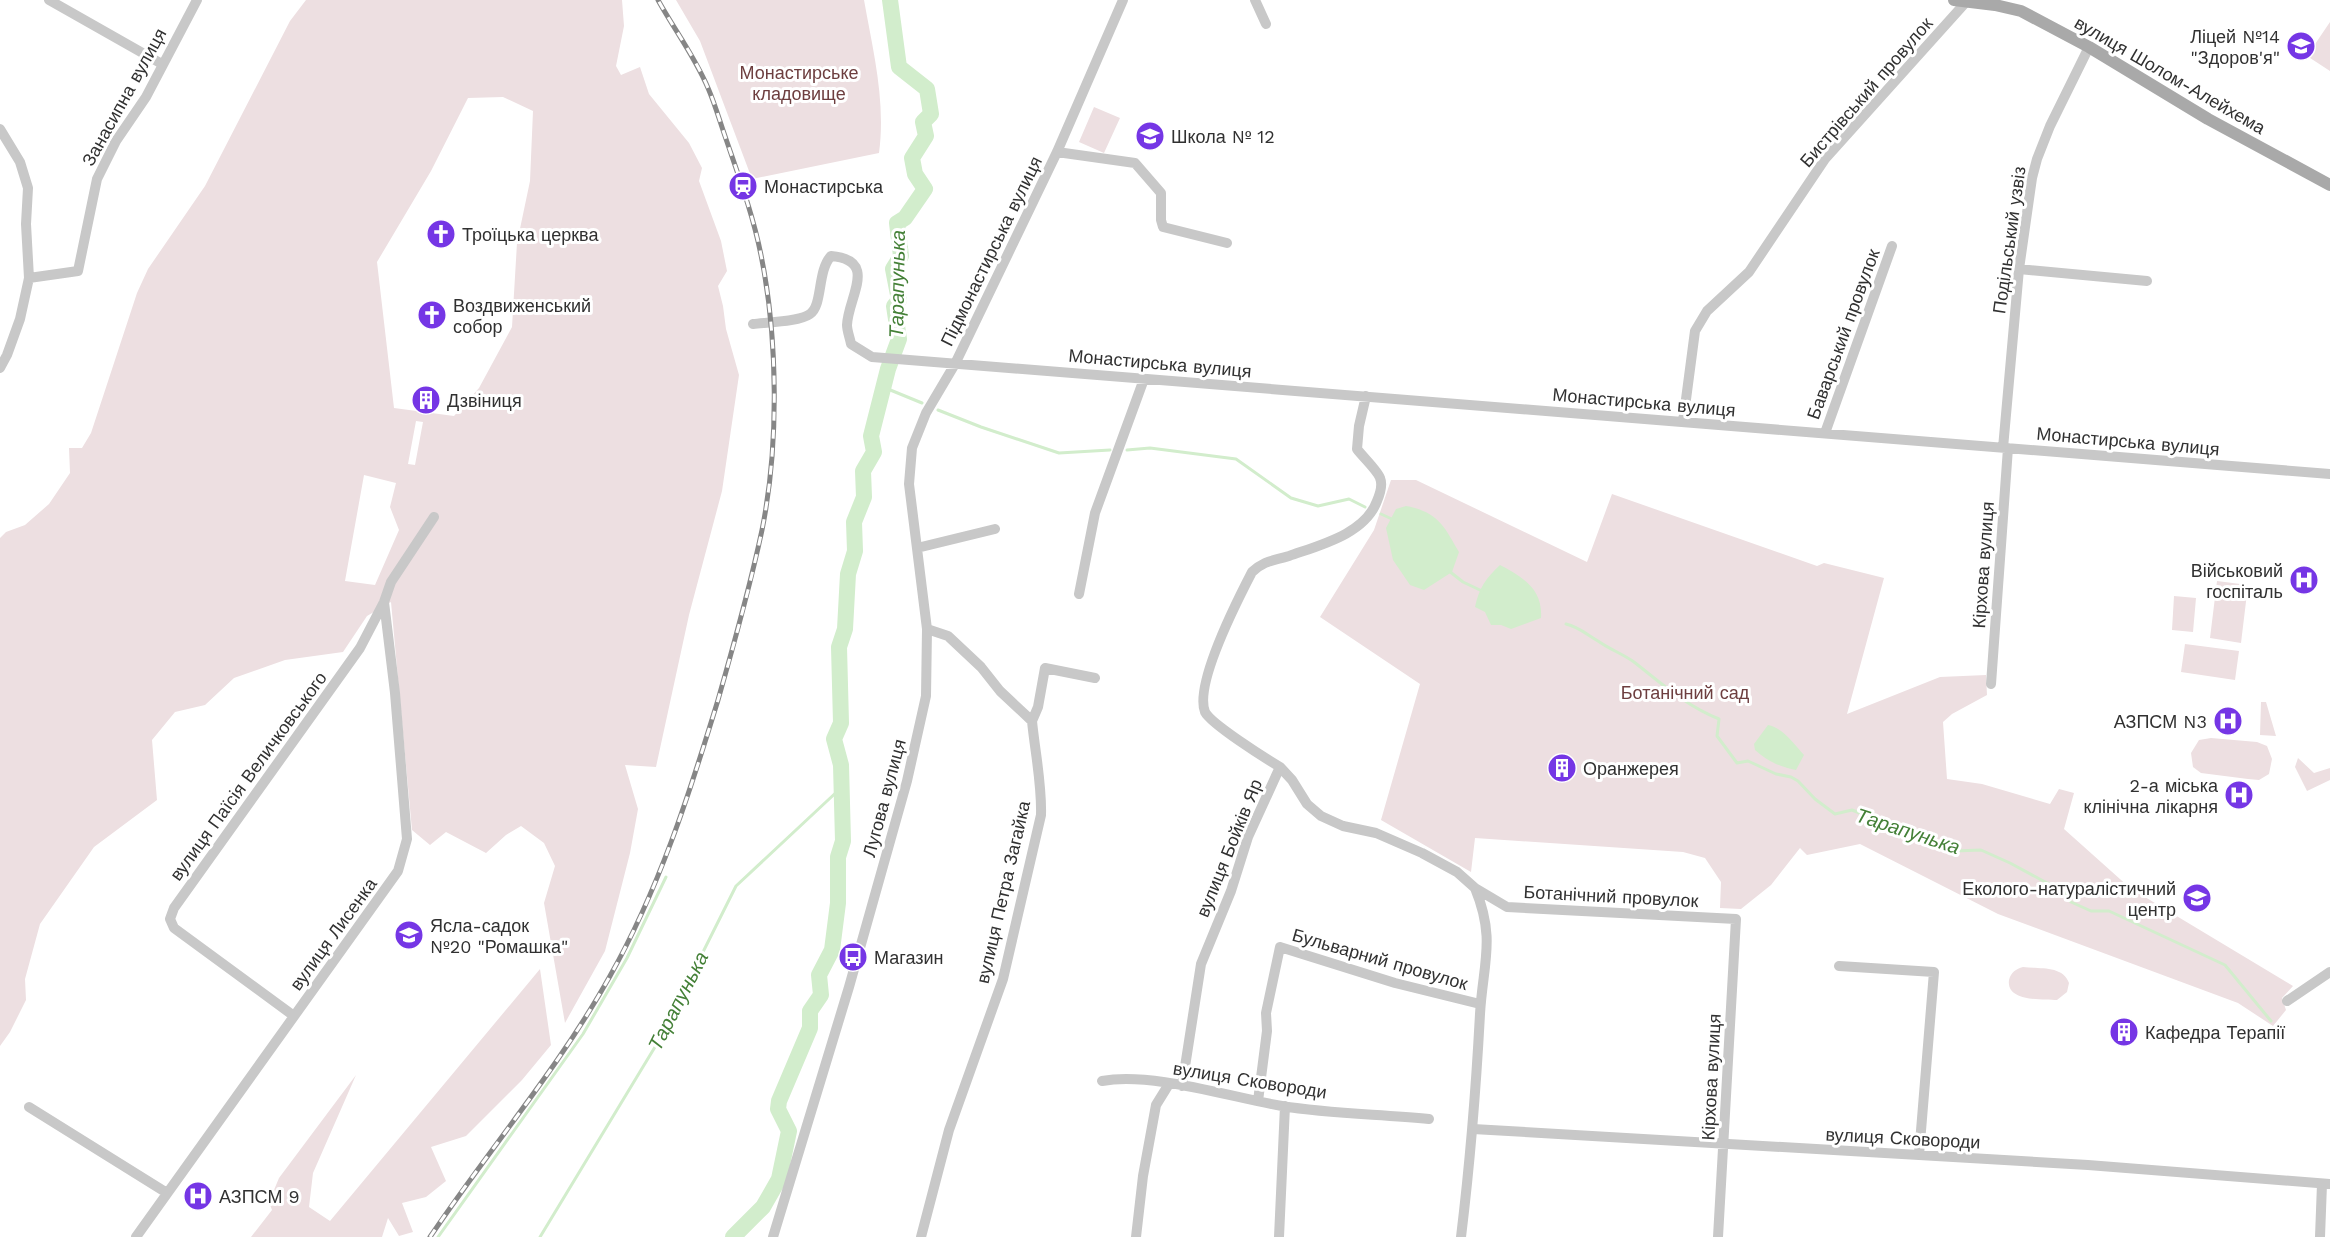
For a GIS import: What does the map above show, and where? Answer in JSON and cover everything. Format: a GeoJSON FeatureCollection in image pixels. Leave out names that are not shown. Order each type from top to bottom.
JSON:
{"type":"FeatureCollection","features":[{"type":"Feature","properties":{"kind":"main road","name":"вулиця Шолом-Алейхема"},"geometry":{"type":"LineString","coordinates":[[1961,1],[2021,11],[2089,47],[2208,119],[2330,185]]}},
{"type":"Feature","properties":{"kind":"street"},"geometry":{"type":"LineString","coordinates":[[49,0],[162,64]]}},
{"type":"Feature","properties":{"kind":"street","name":"Занасипна вулиця"},"geometry":{"type":"LineString","coordinates":[[29,278],[78,271],[97,179],[116,141],[146,97],[197,0]]}},
{"type":"Feature","properties":{"kind":"street","name":"Підмонастирська вулиця"},"geometry":{"type":"LineString","coordinates":[[955,364],[1057,152],[1123,0]]}},
{"type":"Feature","properties":{"kind":"street"},"geometry":{"type":"LineString","coordinates":[[1255,0],[1266,24]]}},
{"type":"Feature","properties":{"kind":"street","name":"Бистрівський провулок"},"geometry":{"type":"LineString","coordinates":[[1683,422],[1695,331],[1707,311],[1749,272],[1825,159],[1961,1]]}},
{"type":"Feature","properties":{"kind":"street","name":"Подільський узвіз"},"geometry":{"type":"LineString","coordinates":[[2005,448],[2019,269],[2032,178],[2050,126],[2089,47]]}},
{"type":"Feature","properties":{"kind":"street"},"geometry":{"type":"LineString","coordinates":[[0,368],[20,319],[29,278],[26,224],[28,188],[20,162],[2,137]]}},
{"type":"Feature","properties":{"kind":"street","name":"Підмонастирська вулиця"},"geometry":{"type":"LineString","coordinates":[[1057,152],[1135,163],[1161,193],[1163,227],[1227,243]]}},
{"type":"Feature","properties":{"kind":"street","name":"Баварський провулок"},"geometry":{"type":"LineString","coordinates":[[1825,433],[1893,246]]}},
{"type":"Feature","properties":{"kind":"street"},"geometry":{"type":"LineString","coordinates":[[753,324],[810,314],[816,306],[821,273],[827,260],[831,256],[842,257],[850,260],[857,268],[858,277],[847,325],[851,344],[872,357],[955,364]]}},
{"type":"Feature","properties":{"kind":"street"},"geometry":{"type":"LineString","coordinates":[[2019,269],[2147,281]]}},
{"type":"Feature","properties":{"kind":"street","name":"Монастирська вулиця"},"geometry":{"type":"LineString","coordinates":[[955,364],[2330,474]]}},
{"type":"Feature","properties":{"kind":"street","name":"Лугова вулиця"},"geometry":{"type":"LineString","coordinates":[[773,1237],[849,987],[907,781],[926,696],[927,629],[909,484],[912,448],[926,413],[955,364]]}},
{"type":"Feature","properties":{"kind":"street"},"geometry":{"type":"LineString","coordinates":[[1079,594],[1095,513],[1144,379]]}},
{"type":"Feature","properties":{"kind":"street","name":"вулиця Бойків Яр"},"geometry":{"type":"LineString","coordinates":[[1182,1086],[1201,964],[1231,891],[1248,837],[1280,767],[1238,740],[1206,714],[1203,702],[1210,663],[1252,572],[1263,562],[1287,556],[1344,534],[1363,523],[1374,509],[1380,492],[1380,478],[1357,449],[1359,426],[1366,396]]}},
{"type":"Feature","properties":{"kind":"street","name":"Кірхова вулиця"},"geometry":{"type":"LineString","coordinates":[[1991,684],[2005,448]]}},
{"type":"Feature","properties":{"kind":"street","name":"вулиця Паїсія Величковського"},"geometry":{"type":"LineString","coordinates":[[294,1017],[174,928],[170,919],[174,908],[360,648],[384,602],[391,582],[434,517]]}},
{"type":"Feature","properties":{"kind":"street"},"geometry":{"type":"LineString","coordinates":[[917,548],[995,529]]}},
{"type":"Feature","properties":{"kind":"street","name":"вулиця Лисенка"},"geometry":{"type":"LineString","coordinates":[[136,1237],[398,871],[407,839],[395,693],[384,602]]}},
{"type":"Feature","properties":{"kind":"street"},"geometry":{"type":"LineString","coordinates":[[927,629],[948,636],[1032,721],[1038,708],[1045,668],[1095,678]]}},
{"type":"Feature","properties":{"kind":"street","name":"вулиця Петра Загайка"},"geometry":{"type":"LineString","coordinates":[[921,1237],[949,1130],[1003,979],[1041,815],[1042,792],[1037,771],[1032,721]]}},
{"type":"Feature","properties":{"kind":"street","name":"Ботанічний провулок"},"geometry":{"type":"LineString","coordinates":[[1280,767],[1292,780],[1307,804],[1321,816],[1343,826],[1376,833],[1422,853],[1457,872],[1475,888],[1507,907],[1736,919]]}},
{"type":"Feature","properties":{"kind":"street"},"geometry":{"type":"LineString","coordinates":[[1461,1237],[1473,1129],[1480,1004],[1488,933],[1484,909],[1475,888]]}},
{"type":"Feature","properties":{"kind":"street","name":"Кірхова вулиця"},"geometry":{"type":"LineString","coordinates":[[1718,1237],[1736,919]]}},
{"type":"Feature","properties":{"kind":"street","name":"Бульварний провулок"},"geometry":{"type":"LineString","coordinates":[[1258,1101],[1267,1031],[1266,1013],[1280,947],[1395,983],[1480,1004]]}},
{"type":"Feature","properties":{"kind":"street"},"geometry":{"type":"LineString","coordinates":[[1839,966],[1935,972],[1919,1155]]}},
{"type":"Feature","properties":{"kind":"street"},"geometry":{"type":"LineString","coordinates":[[2287,1000],[2330,972]]}},
{"type":"Feature","properties":{"kind":"street","name":"вулиця Сковороди"},"geometry":{"type":"LineString","coordinates":[[1102,1081],[1121,1078],[1182,1086],[1285,1106],[1429,1119]]}},
{"type":"Feature","properties":{"kind":"street"},"geometry":{"type":"LineString","coordinates":[[1136,1237],[1143,1176],[1156,1105],[1169,1084]]}},
{"type":"Feature","properties":{"kind":"street"},"geometry":{"type":"LineString","coordinates":[[1280,1237],[1285,1106]]}},
{"type":"Feature","properties":{"kind":"street"},"geometry":{"type":"LineString","coordinates":[[29,1107],[167,1193]]}},
{"type":"Feature","properties":{"kind":"street","name":"вулиця Сковороди"},"geometry":{"type":"LineString","coordinates":[[1473,1129],[2088,1165],[2326,1184]]}},
{"type":"Feature","properties":{"kind":"street"},"geometry":{"type":"LineString","coordinates":[[2320,1237],[2326,1184]]}},
{"type":"Feature","properties":{"kind":"green space"},"geometry":{"type":"Polygon","coordinates":[[[306,0],[622,0],[624,26],[616,66],[621,75],[640,67],[649,94],[689,143],[702,168],[699,181],[721,241],[727,271],[718,286],[726,329],[739,375],[722,491],[689,615],[656,767],[625,765],[638,809],[630,853],[605,951],[565,1023],[544,903],[555,866],[544,843],[521,826],[506,835],[486,853],[446,832],[430,845],[412,830],[391,602],[367,616],[343,652],[285,660],[234,678],[205,705],[175,712],[152,740],[157,800],[94,847],[40,924],[25,979],[26,1000],[10,1032],[0,1046],[0,538],[6,532],[25,525],[49,504],[70,473],[69,448],[82,448],[91,433],[137,293],[148,269],[205,186],[290,21],[306,0]],[[503,97],[468,98],[431,171],[377,262],[394,408],[454,416],[479,388],[512,327],[517,243],[530,181],[533,111],[503,97]],[[416,421],[408,464],[415,465],[423,422],[416,421]],[[364,475],[345,581],[375,585],[399,530],[390,507],[396,483],[364,475]]]}},
{"type":"Feature","properties":{"kind":"green space","name":"Монастирське кладовище"},"geometry":{"type":"Polygon","coordinates":[[[676,0],[864,0],[880,95],[879,153],[752,179],[700,41],[676,0]]]}},
{"type":"Feature","properties":{"kind":"green space"},"geometry":{"type":"Polygon","coordinates":[[[2330,22],[2330,71],[2307,56],[2330,22]]]}},
{"type":"Feature","properties":{"kind":"green space"},"geometry":{"type":"Polygon","coordinates":[[[1094,107],[1120,118],[1104,153],[1079,142],[1094,107]]]}},
{"type":"Feature","properties":{"kind":"green space","name":"Ботанічний сад"},"geometry":{"type":"Polygon","coordinates":[[[1391,480],[1416,480],[1587,562],[1612,494],[1817,566],[1824,563],[1884,578],[1847,714],[1940,677],[1986,675],[1987,695],[1952,714],[1943,722],[1947,779],[1982,784],[2050,804],[2059,789],[2074,793],[2064,829],[2130,888],[2293,986],[2282,998],[2286,1010],[2273,1026],[2238,1003],[1998,914],[1860,844],[1807,855],[1800,848],[1771,885],[1741,909],[1720,908],[1721,882],[1705,858],[1683,852],[1475,838],[1471,872],[1381,820],[1420,684],[1320,617],[1374,530],[1391,480]]]}},
{"type":"Feature","properties":{"kind":"green space"},"geometry":{"type":"Polygon","coordinates":[[[2217,581],[2248,585],[2241,643],[2210,638],[2217,581]]]}},
{"type":"Feature","properties":{"kind":"green space"},"geometry":{"type":"Polygon","coordinates":[[[2174,596],[2196,598],[2193,632],[2172,630],[2174,596]]]}},
{"type":"Feature","properties":{"kind":"green space"},"geometry":{"type":"Polygon","coordinates":[[[2185,644],[2239,651],[2235,680],[2181,672],[2185,644]]]}},
{"type":"Feature","properties":{"kind":"green space"},"geometry":{"type":"Polygon","coordinates":[[[2261,702],[2266,702],[2276,736],[2260,735],[2261,702]]]}},
{"type":"Feature","properties":{"kind":"green space"},"geometry":{"type":"Polygon","coordinates":[[[2211,738],[2257,742],[2267,746],[2272,759],[2269,774],[2259,780],[2201,773],[2193,767],[2191,753],[2199,740],[2211,738]]]}},
{"type":"Feature","properties":{"kind":"green space"},"geometry":{"type":"Polygon","coordinates":[[[2298,758],[2314,773],[2330,768],[2330,780],[2307,791],[2295,767],[2298,758]]]}},
{"type":"Feature","properties":{"kind":"green space"},"geometry":{"type":"Polygon","coordinates":[[[2023,967],[2050,969],[2062,973],[2069,983],[2067,992],[2057,1000],[2019,996],[2013,992],[2009,980],[2014,971],[2023,967]]]}},
{"type":"Feature","properties":{"kind":"green space"},"geometry":{"type":"Polygon","coordinates":[[[540,969],[551,1045],[522,1080],[466,1136],[431,1147],[446,1181],[426,1197],[402,1203],[413,1232],[399,1236],[388,1218],[382,1237],[251,1237],[272,1210],[269,1202],[279,1178],[356,1075],[313,1173],[309,1207],[330,1221],[540,969]]]}},
{"type":"Feature","properties":{"kind":"shaded area"},"geometry":{"type":"Polygon","coordinates":[[[1406,506],[1433,516],[1444,528],[1459,552],[1452,572],[1424,590],[1410,585],[1393,560],[1386,528],[1396,509],[1406,506]]]}},
{"type":"Feature","properties":{"kind":"shaded area"},"geometry":{"type":"Polygon","coordinates":[[[1500,565],[1530,585],[1539,599],[1541,618],[1511,629],[1501,625],[1491,625],[1485,612],[1475,607],[1484,584],[1500,565]]]}},
{"type":"Feature","properties":{"kind":"shaded area"},"geometry":{"type":"Polygon","coordinates":[[[1768,725],[1783,733],[1804,755],[1796,770],[1774,763],[1755,750],[1754,744],[1768,725]]]}},
{"type":"Feature","properties":{"kind":"waterway","name":"Тарапунька"},"geometry":{"type":"LineString","coordinates":[[733,1237],[763,1207],[779,1179],[789,1131],[778,1109],[779,1101],[810,1028],[810,1011],[821,995],[819,975],[832,950],[838,903],[838,857],[843,841],[841,765],[834,739],[841,723],[839,647],[845,629],[848,574],[855,551],[854,522],[864,497],[863,471],[874,452],[871,436],[888,369],[899,339],[894,306],[899,300],[893,269],[901,256],[897,223],[905,218],[925,189],[915,174],[912,158],[926,136],[923,122],[931,114],[927,89],[899,67],[890,0]]}},
{"type":"Feature","properties":{"kind":"waterway","name":"Тарапунька"},"geometry":{"type":"LineString","coordinates":[[883,387],[922,403]]}},
{"type":"Feature","properties":{"kind":"waterway","name":"Тарапунька"},"geometry":{"type":"LineString","coordinates":[[938,410],[1059,453],[1110,450]]}},
{"type":"Feature","properties":{"kind":"waterway","name":"Тарапунька"},"geometry":{"type":"LineString","coordinates":[[1127,450],[1150,448],[1236,459],[1291,498],[1318,506],[1349,499],[1365,507]]}},
{"type":"Feature","properties":{"kind":"waterway","name":"Тарапунька"},"geometry":{"type":"LineString","coordinates":[[1381,514],[1394,520]]}},
{"type":"Feature","properties":{"kind":"waterway","name":"Тарапунька"},"geometry":{"type":"LineString","coordinates":[[1449,571],[1463,582],[1482,591]]}},
{"type":"Feature","properties":{"kind":"waterway","name":"Тарапунька"},"geometry":{"type":"LineString","coordinates":[[1566,624],[1579,629],[1630,659],[1685,701],[1719,719],[1717,736],[1737,763],[1748,761],[1776,774],[1791,777],[1835,814],[1852,810],[1955,851],[1981,850],[2047,883],[2060,887],[2071,902],[2091,911],[2109,911],[2225,965],[2271,1021]]}},
{"type":"Feature","properties":{"kind":"waterway","name":"Тарапунька"},"geometry":{"type":"LineString","coordinates":[[540,1237],[658,1042],[736,886],[842,787]]}},
{"type":"Feature","properties":{"kind":"waterway"},"geometry":{"type":"LineString","coordinates":[[438,1237],[583,1034],[627,958],[666,877]]}},
{"type":"Feature","properties":{"kind":"railway"},"geometry":{"type":"LineString","coordinates":[[430,1237],[569,1043],[628,943],[672,841],[707,736],[742,615],[768,498],[774,428],[773,357],[767,287],[761,255],[745,196],[711,94],[697,65],[658,0]]}},
{"type":"Feature","properties":{"kind":"place","name":"Ліцей №14 \"Здоров'я\""},"geometry":{"type":"Point","coordinates":[2301,46]}},
{"type":"Feature","properties":{"kind":"place","name":"Школа № 12"},"geometry":{"type":"Point","coordinates":[1150,136]}},
{"type":"Feature","properties":{"kind":"place","name":"Монастирська"},"geometry":{"type":"Point","coordinates":[743,186]}},
{"type":"Feature","properties":{"kind":"place","name":"Троїцька церква"},"geometry":{"type":"Point","coordinates":[441,234]}},
{"type":"Feature","properties":{"kind":"place","name":"Воздвиженський собор"},"geometry":{"type":"Point","coordinates":[432,315]}},
{"type":"Feature","properties":{"kind":"place","name":"Дзвіниця"},"geometry":{"type":"Point","coordinates":[426,400]}},
{"type":"Feature","properties":{"kind":"place","name":"Військовий госпіталь"},"geometry":{"type":"Point","coordinates":[2304,580]}},
{"type":"Feature","properties":{"kind":"place","name":"АЗПСМ N3"},"geometry":{"type":"Point","coordinates":[2228,721]}},
{"type":"Feature","properties":{"kind":"place","name":"Оранжерея"},"geometry":{"type":"Point","coordinates":[1562,768]}},
{"type":"Feature","properties":{"kind":"place","name":"2-а міська клінічна лікарня"},"geometry":{"type":"Point","coordinates":[2239,795]}},
{"type":"Feature","properties":{"kind":"place","name":"Еколого-натуралістичний центр"},"geometry":{"type":"Point","coordinates":[2197,898]}},
{"type":"Feature","properties":{"kind":"place","name":"Ясла-садок №20 \"Ромашка\""},"geometry":{"type":"Point","coordinates":[409,935]}},
{"type":"Feature","properties":{"kind":"place","name":"Магазин"},"geometry":{"type":"Point","coordinates":[853,957]}},
{"type":"Feature","properties":{"kind":"place","name":"Кафедра Терапії"},"geometry":{"type":"Point","coordinates":[2124,1032]}},
{"type":"Feature","properties":{"kind":"place","name":"АЗПСМ 9"},"geometry":{"type":"Point","coordinates":[198,1196]}}]}
